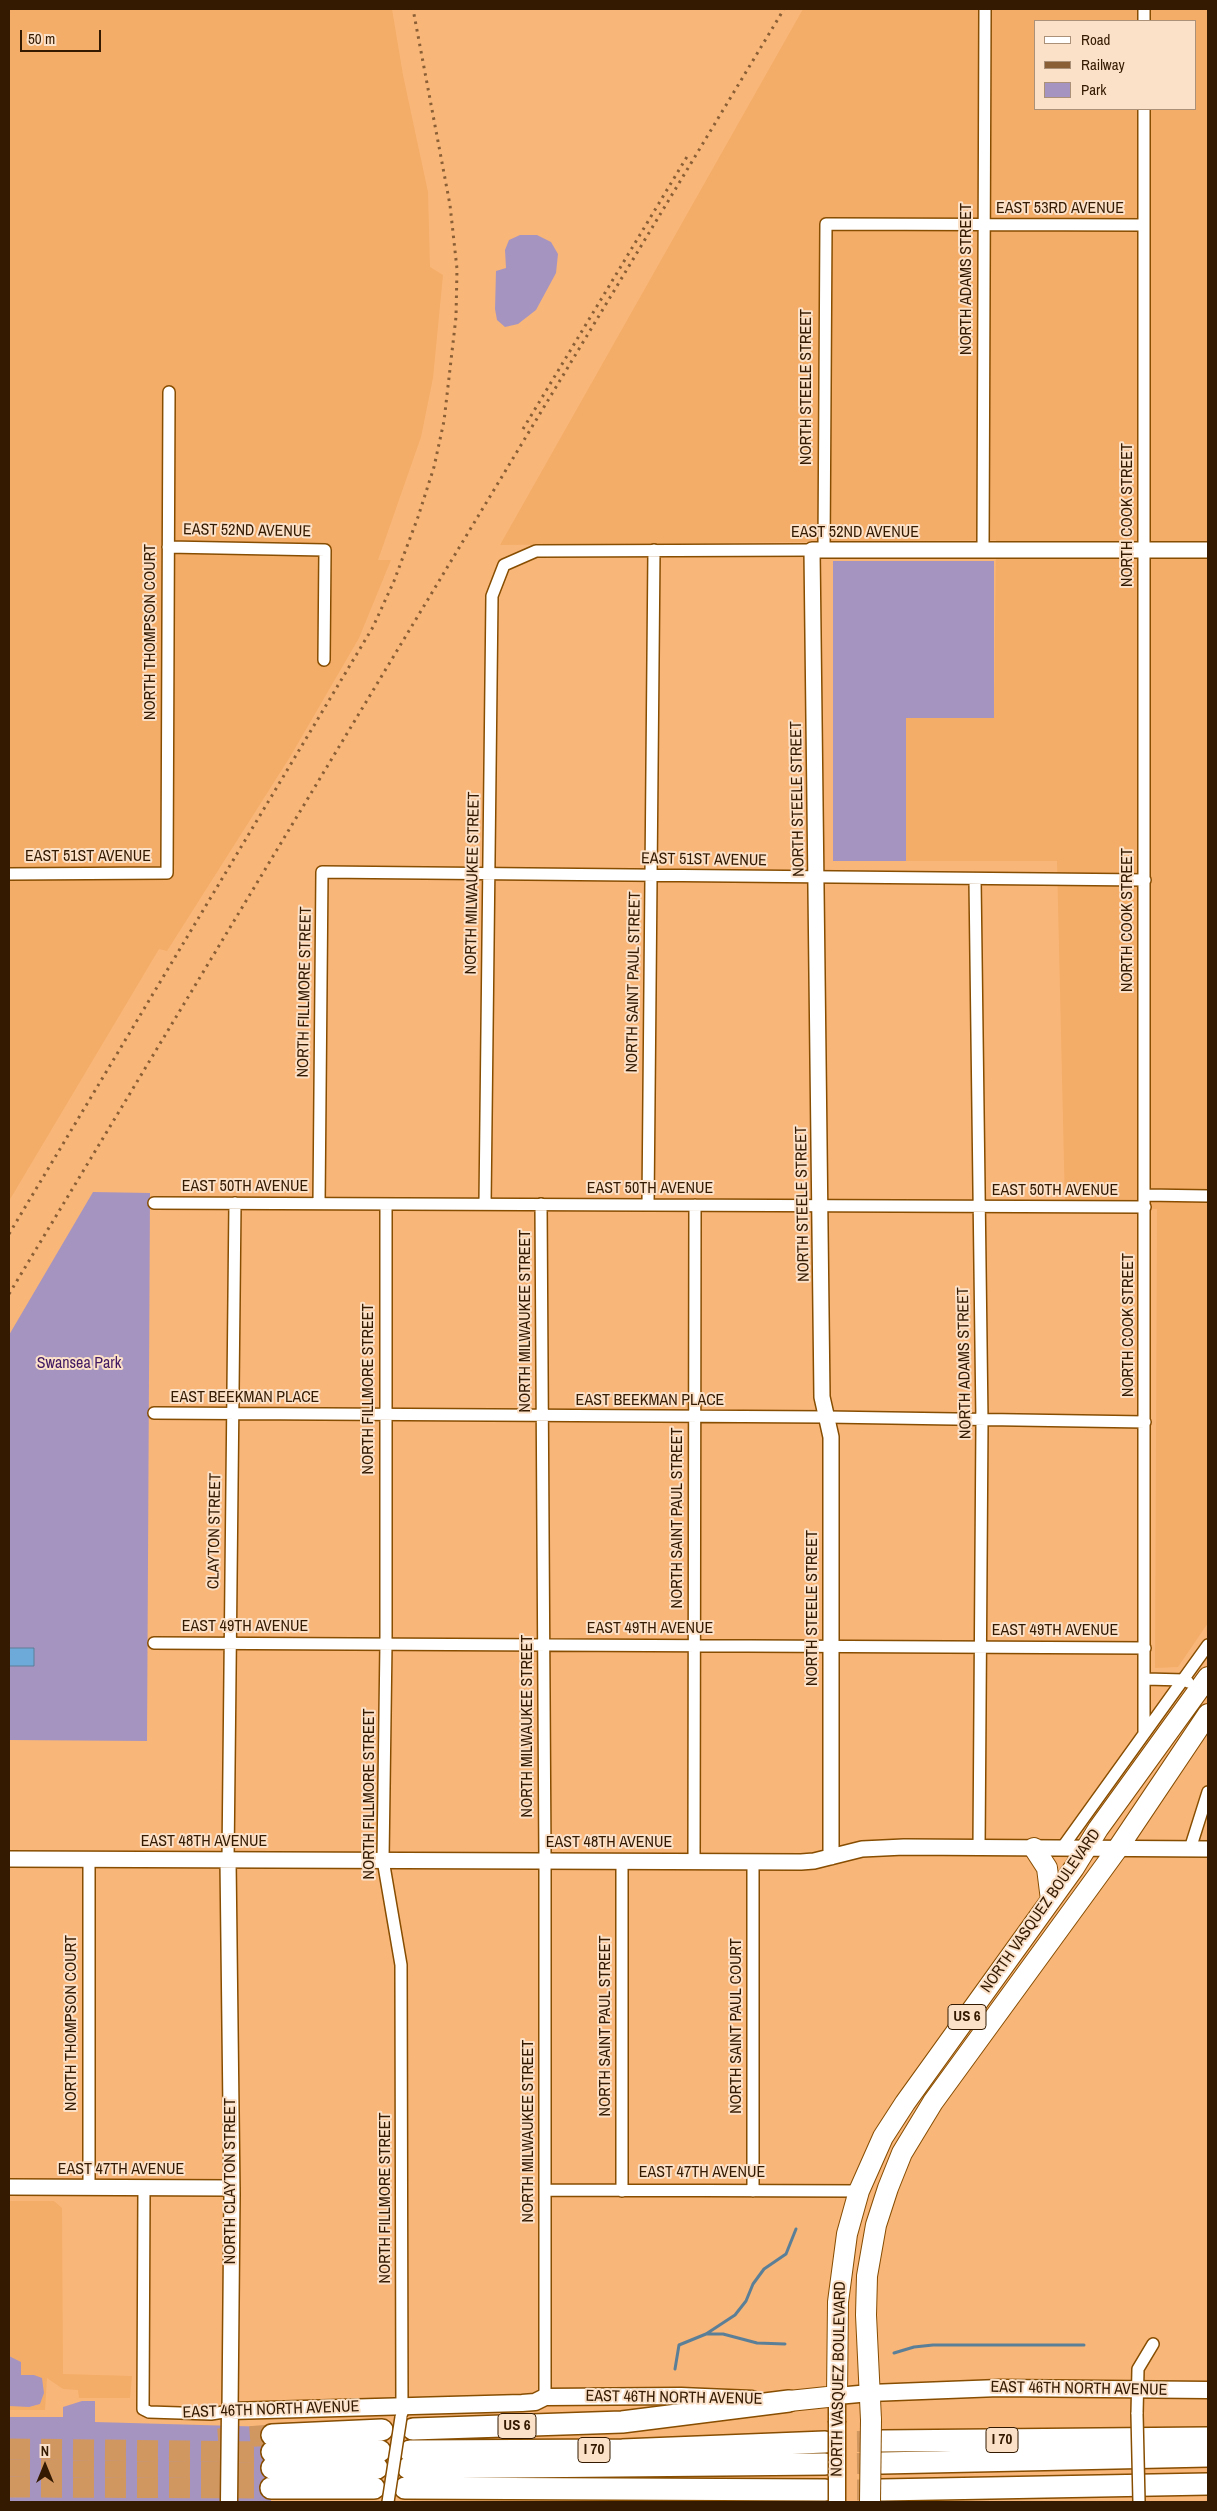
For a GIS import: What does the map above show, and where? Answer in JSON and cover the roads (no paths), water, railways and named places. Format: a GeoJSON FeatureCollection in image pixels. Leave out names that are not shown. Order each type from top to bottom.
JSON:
{"type":"FeatureCollection","features":[{"type":"Feature","properties":{"kind":"highway","name":"NORTH VASQUEZ BOULEVARD"},"geometry":{"type":"LineString","coordinates":[[837,2396],[839,2289],[850,2220],[859,2191],[876,2151],[894,2120],[1051,1900],[1197,1682]]}},
{"type":"Feature","properties":{"kind":"highway","name":"NORTH VASQUEZ BOULEVARD"},"geometry":{"type":"LineString","coordinates":[[876,2496],[866,2315],[867,2276],[876,2225],[894,2171],[923,2118],[1118,1848],[1208,1714]]}},
{"type":"Feature","properties":{"kind":"highway"},"geometry":{"type":"LineString","coordinates":[[1034,1848],[1047,1868],[1051,1900]]}},
{"type":"Feature","properties":{"kind":"highway","name":"EAST 46TH NORTH AVENUE"},"geometry":{"type":"LineString","coordinates":[[789,2401],[837,2396]]}},
{"type":"Feature","properties":{"kind":"highway","name":"US 6"},"geometry":{"type":"LineString","coordinates":[[406,2417],[622,2422],[789,2401]]}},
{"type":"Feature","properties":{"kind":"highway"},"geometry":{"type":"LineString","coordinates":[[272,2461],[382,2430]]}},
{"type":"Feature","properties":{"kind":"highway","name":"I 70"},"geometry":{"type":"LineString","coordinates":[[882,2441],[1208,2438]]}},
{"type":"Feature","properties":{"kind":"highway","name":"I 70"},"geometry":{"type":"LineString","coordinates":[[408,2469],[622,2450],[825,2442]]}},
{"type":"Feature","properties":{"kind":"highway"},"geometry":{"type":"LineString","coordinates":[[882,2463],[1208,2456]]}},
{"type":"Feature","properties":{"kind":"highway"},"geometry":{"type":"LineString","coordinates":[[272,2461],[380,2477]]}},
{"type":"Feature","properties":{"kind":"highway"},"geometry":{"type":"LineString","coordinates":[[272,2461],[380,2477]]}},
{"type":"Feature","properties":{"kind":"highway"},"geometry":{"type":"LineString","coordinates":[[408,2469],[661,2468],[825,2464]]}},
{"type":"Feature","properties":{"kind":"highway"},"geometry":{"type":"LineString","coordinates":[[408,2469],[831,2496]]}},
{"type":"Feature","properties":{"kind":"highway"},"geometry":{"type":"LineString","coordinates":[[876,2496],[1208,2484]]}},
{"type":"Feature","properties":{"kind":"highway"},"geometry":{"type":"LineString","coordinates":[[1028,2502],[1208,2496]]}},
{"type":"Feature","properties":{"kind":"main road","name":"EAST 46TH NORTH AVENUE"},"geometry":{"type":"LineString","coordinates":[[837,2396],[999,2388],[1208,2390]]}},
{"type":"Feature","properties":{"kind":"main road","name":"EAST 46TH NORTH AVENUE"},"geometry":{"type":"LineString","coordinates":[[230,2411],[406,2417],[535,2402],[544,2397],[681,2396],[789,2401]]}},
{"type":"Feature","properties":{"kind":"main road","name":"NORTH VASQUEZ BOULEVARD"},"geometry":{"type":"LineString","coordinates":[[831,2496],[837,2396]]}},
{"type":"Feature","properties":{"kind":"main road","name":"NORTH CLAYTON STREET"},"geometry":{"type":"LineString","coordinates":[[229,2502],[230,2411]]}},
{"type":"Feature","properties":{"kind":"street","name":"NORTH ADAMS STREET"},"geometry":{"type":"LineString","coordinates":[[983,550],[985,9]]}},
{"type":"Feature","properties":{"kind":"street","name":"NORTH COOK STREET"},"geometry":{"type":"LineString","coordinates":[[1144,110],[1144,1732]]}},
{"type":"Feature","properties":{"kind":"street","name":"EAST 53RD AVENUE"},"geometry":{"type":"LineString","coordinates":[[826,224],[1144,225]]}},
{"type":"Feature","properties":{"kind":"street","name":"NORTH STEELE STREET"},"geometry":{"type":"LineString","coordinates":[[826,224],[818,550],[817,877],[822,1397],[831,1437],[830,1857]]}},
{"type":"Feature","properties":{"kind":"street","name":"NORTH THOMPSON COURT"},"geometry":{"type":"LineString","coordinates":[[167,873],[168,392]]}},
{"type":"Feature","properties":{"kind":"street","name":"EAST 52ND AVENUE"},"geometry":{"type":"LineString","coordinates":[[168,548],[325,550],[324,660]]}},
{"type":"Feature","properties":{"kind":"street","name":"NORTH SAINT PAUL STREET"},"geometry":{"type":"LineString","coordinates":[[648,1205],[654,550]]}},
{"type":"Feature","properties":{"kind":"street","name":"EAST 52ND AVENUE"},"geometry":{"type":"LineString","coordinates":[[504,565],[536,551],[1208,550]]}},
{"type":"Feature","properties":{"kind":"street","name":"NORTH MILWAUKEE STREET"},"geometry":{"type":"LineString","coordinates":[[485,1204],[492,596],[504,565]]}},
{"type":"Feature","properties":{"kind":"street","name":"EAST 51ST AVENUE"},"geometry":{"type":"LineString","coordinates":[[322,872],[1145,880]]}},
{"type":"Feature","properties":{"kind":"street","name":"NORTH FILLMORE STREET"},"geometry":{"type":"LineString","coordinates":[[319,1203],[322,872]]}},
{"type":"Feature","properties":{"kind":"street","name":"EAST 51ST AVENUE"},"geometry":{"type":"LineString","coordinates":[[9,874],[167,873]]}},
{"type":"Feature","properties":{"kind":"street","name":"NORTH ADAMS STREET"},"geometry":{"type":"LineString","coordinates":[[975,878],[982,1420],[979,1848]]}},
{"type":"Feature","properties":{"kind":"street","name":"EAST 50TH AVENUE"},"geometry":{"type":"LineString","coordinates":[[154,1202],[979,1206],[1145,1201],[1208,1196]]}},
{"type":"Feature","properties":{"kind":"street","name":"CLAYTON STREET"},"geometry":{"type":"LineString","coordinates":[[228,1860],[235,1203]]}},
{"type":"Feature","properties":{"kind":"street","name":"NORTH FILLMORE STREET"},"geometry":{"type":"LineString","coordinates":[[380,2477],[406,2417],[401,1965],[385,1882],[383,1860],[386,1643],[386,1204]]}},
{"type":"Feature","properties":{"kind":"street","name":"NORTH MILWAUKEE STREET"},"geometry":{"type":"LineString","coordinates":[[541,1204],[546,2190],[544,2397]]}},
{"type":"Feature","properties":{"kind":"street","name":"NORTH SAINT PAUL STREET"},"geometry":{"type":"LineString","coordinates":[[694,1861],[695,1205]]}},
{"type":"Feature","properties":{"kind":"street","name":"EAST BEEKMAN PLACE"},"geometry":{"type":"LineString","coordinates":[[154,1414],[694,1418],[827,1417],[1145,1422]]}},
{"type":"Feature","properties":{"kind":"street","name":"EAST 49TH AVENUE"},"geometry":{"type":"LineString","coordinates":[[154,1642],[1145,1648]]}},
{"type":"Feature","properties":{"kind":"street"},"geometry":{"type":"LineString","coordinates":[[1062,1848],[1144,1732],[1197,1682],[1208,1645]]}},
{"type":"Feature","properties":{"kind":"street"},"geometry":{"type":"LineString","coordinates":[[1145,1679],[1197,1682]]}},
{"type":"Feature","properties":{"kind":"street"},"geometry":{"type":"LineString","coordinates":[[1190,1849],[1208,1792]]}},
{"type":"Feature","properties":{"kind":"street","name":"EAST 48TH AVENUE"},"geometry":{"type":"LineString","coordinates":[[9,1859],[810,1861],[871,1849],[1118,1848],[1208,1850]]}},
{"type":"Feature","properties":{"kind":"street","name":"NORTH THOMPSON COURT"},"geometry":{"type":"LineString","coordinates":[[89,1859],[89,2187]]}},
{"type":"Feature","properties":{"kind":"street","name":"NORTH CLAYTON STREET"},"geometry":{"type":"LineString","coordinates":[[228,1860],[232,2188],[230,2411]]}},
{"type":"Feature","properties":{"kind":"street","name":"NORTH SAINT PAUL STREET"},"geometry":{"type":"LineString","coordinates":[[622,1861],[622,2191]]}},
{"type":"Feature","properties":{"kind":"street","name":"NORTH SAINT PAUL COURT"},"geometry":{"type":"LineString","coordinates":[[753,1861],[753,2191]]}},
{"type":"Feature","properties":{"kind":"street","name":"EAST 47TH AVENUE"},"geometry":{"type":"LineString","coordinates":[[9,2187],[232,2188]]}},
{"type":"Feature","properties":{"kind":"street","name":"EAST 46TH NORTH AVENUE"},"geometry":{"type":"LineString","coordinates":[[144,2188],[143,2409],[149,2412],[211,2414],[230,2411]]}},
{"type":"Feature","properties":{"kind":"street","name":"EAST 47TH AVENUE"},"geometry":{"type":"LineString","coordinates":[[546,2190],[859,2191]]}},
{"type":"Feature","properties":{"kind":"street"},"geometry":{"type":"LineString","coordinates":[[1139,2502],[1138,2369],[1154,2344]]}},
{"type":"Feature","properties":{"kind":"water"},"geometry":{"type":"Polygon","coordinates":[[[9,1648],[34,1648],[34,1666],[9,1666],[9,1648]]]}},
{"type":"Feature","properties":{"kind":"waterway"},"geometry":{"type":"LineString","coordinates":[[675,2369],[679,2345],[706,2334],[735,2315],[746,2301],[753,2284],[764,2269],[786,2254],[796,2229]]}},
{"type":"Feature","properties":{"kind":"waterway"},"geometry":{"type":"LineString","coordinates":[[707,2334],[723,2334],[757,2343],[785,2344]]}},
{"type":"Feature","properties":{"kind":"waterway"},"geometry":{"type":"LineString","coordinates":[[894,2353],[914,2347],[933,2345],[1084,2345]]}},
{"type":"Feature","properties":{"kind":"tunnel"},"geometry":{"type":"LineString","coordinates":[[218,2439],[272,2435]]}},
{"type":"Feature","properties":{"kind":"tunnel"},"geometry":{"type":"LineString","coordinates":[[825,2442],[882,2441]]}},
{"type":"Feature","properties":{"kind":"tunnel"},"geometry":{"type":"LineString","coordinates":[[9,2449],[272,2452]]}},
{"type":"Feature","properties":{"kind":"tunnel"},"geometry":{"type":"LineString","coordinates":[[825,2464],[882,2463]]}},
{"type":"Feature","properties":{"kind":"tunnel"},"geometry":{"type":"LineString","coordinates":[[9,2466],[272,2468]]}},
{"type":"Feature","properties":{"kind":"tunnel"},"geometry":{"type":"LineString","coordinates":[[9,2487],[271,2488]]}},
{"type":"Feature","properties":{"kind":"tunnel"},"geometry":{"type":"LineString","coordinates":[[825,2490],[882,2490]]}},
{"type":"Feature","properties":{"kind":"railway"},"geometry":{"type":"LineString","coordinates":[[9,1234],[373,627],[394,581],[418,517],[434,467],[444,421],[456,317],[457,269],[450,205],[413,9]]}},
{"type":"Feature","properties":{"kind":"railway"},"geometry":{"type":"LineString","coordinates":[[9,1294],[784,9]]}},
{"type":"Feature","properties":{"kind":"railway"},"geometry":{"type":"LineString","coordinates":[[523,429],[688,155]]}},
{"type":"Feature","properties":{"kind":"park label","name":"Swansea Park"},"geometry":{"type":"Point","coordinates":[79,1364]}}]}
